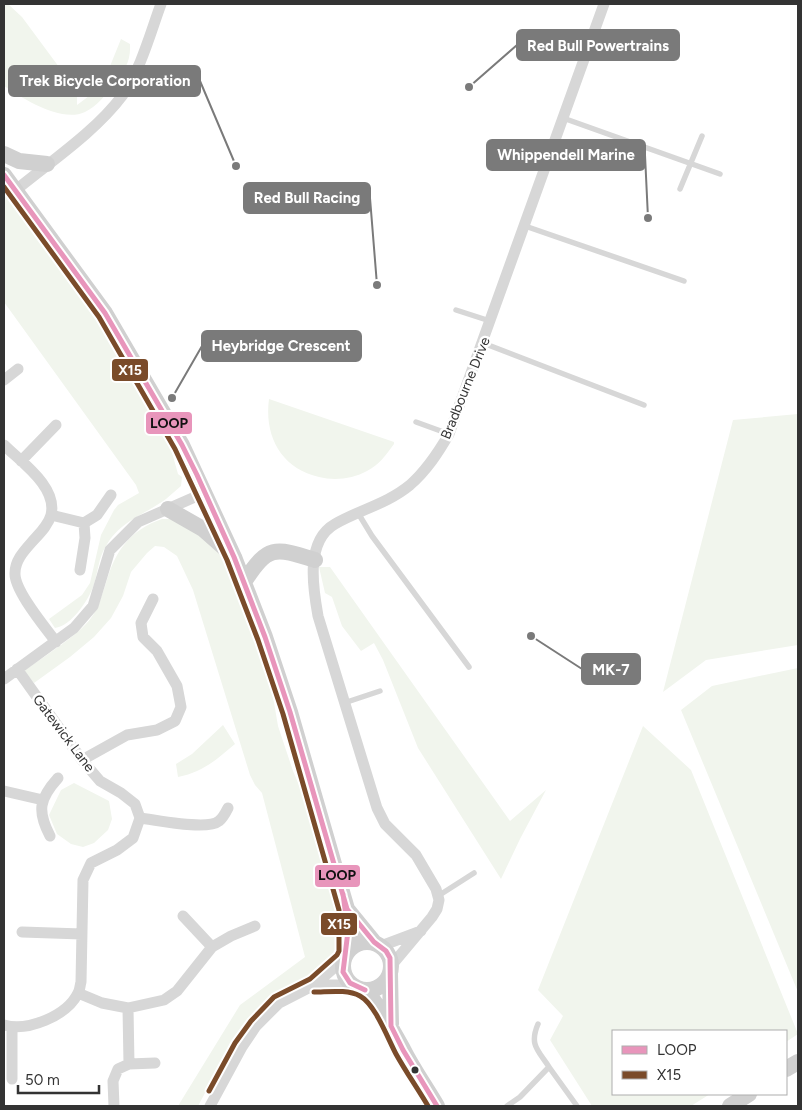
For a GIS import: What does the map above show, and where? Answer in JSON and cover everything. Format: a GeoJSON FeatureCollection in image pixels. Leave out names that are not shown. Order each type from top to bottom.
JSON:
{"type":"FeatureCollection","features":[{"type":"Feature","properties":{"kind":"street"},"geometry":{"type":"LineString","coordinates":[[16,190],[100,120],[123,94],[135,75],[161,4]]}},
{"type":"Feature","properties":{"kind":"street","name":"Bradbourne Drive"},"geometry":{"type":"LineString","coordinates":[[438,896],[427,871],[416,855],[385,824],[370,787],[344,703],[313,590],[317,543],[333,525],[383,503],[409,486],[430,465],[449,434],[491,322],[604,4]]}},
{"type":"Feature","properties":{"kind":"street"},"geometry":{"type":"LineString","coordinates":[[4,154],[19,161],[47,164]]}},
{"type":"Feature","properties":{"kind":"street"},"geometry":{"type":"LineString","coordinates":[[4,175],[105,313],[182,445],[197,475],[244,582],[290,712],[347,909],[344,974],[376,1003],[437,1106]]}},
{"type":"Feature","properties":{"kind":"street"},"geometry":{"type":"LineString","coordinates":[[4,380],[18,369]]}},
{"type":"Feature","properties":{"kind":"street"},"geometry":{"type":"LineString","coordinates":[[21,461],[56,425]]}},
{"type":"Feature","properties":{"kind":"street"},"geometry":{"type":"LineString","coordinates":[[4,445],[43,482],[50,496],[51,515],[43,529],[19,557],[9,574],[21,594],[56,642]]}},
{"type":"Feature","properties":{"kind":"street"},"geometry":{"type":"LineString","coordinates":[[4,679],[74,628],[93,606],[110,550],[138,522],[204,493]]}},
{"type":"Feature","properties":{"kind":"street"},"geometry":{"type":"LineString","coordinates":[[51,515],[84,523],[97,515],[111,495]]}},
{"type":"Feature","properties":{"kind":"street"},"geometry":{"type":"LineString","coordinates":[[168,509],[203,529],[234,557]]}},
{"type":"Feature","properties":{"kind":"street"},"geometry":{"type":"LineString","coordinates":[[80,570],[84,523]]}},
{"type":"Feature","properties":{"kind":"street"},"geometry":{"type":"LineString","coordinates":[[244,582],[257,562],[265,555],[274,551],[286,551],[315,560]]}},
{"type":"Feature","properties":{"kind":"street"},"geometry":{"type":"LineString","coordinates":[[82,760],[127,735],[157,730],[175,721],[181,707],[176,686],[157,651],[144,637],[141,623],[153,599]]}},
{"type":"Feature","properties":{"kind":"street","name":"Gatewick Lane"},"geometry":{"type":"LineString","coordinates":[[17,669],[82,760],[100,781],[121,793],[135,804],[140,818]]}},
{"type":"Feature","properties":{"kind":"street"},"geometry":{"type":"LineString","coordinates":[[50,836],[41,820],[43,800],[49,788],[58,778]]}},
{"type":"Feature","properties":{"kind":"street"},"geometry":{"type":"LineString","coordinates":[[4,791],[43,800]]}},
{"type":"Feature","properties":{"kind":"street"},"geometry":{"type":"LineString","coordinates":[[13,1078],[8,1026],[30,1026],[46,1020],[66,1008],[78,993],[81,982],[83,880],[91,864],[117,850],[133,838],[140,818],[165,820],[189,825],[211,825],[220,821],[228,808]]}},
{"type":"Feature","properties":{"kind":"street"},"geometry":{"type":"LineString","coordinates":[[314,985],[373,989],[380,986],[386,980],[390,969],[437,909],[438,896]]}},
{"type":"Feature","properties":{"kind":"street"},"geometry":{"type":"LineString","coordinates":[[347,909],[390,958],[391,1026]]}},
{"type":"Feature","properties":{"kind":"street"},"geometry":{"type":"LineString","coordinates":[[183,916],[212,947]]}},
{"type":"Feature","properties":{"kind":"street"},"geometry":{"type":"LineString","coordinates":[[78,993],[102,1003],[128,1008],[164,1000],[176,991],[212,947],[231,936],[255,926]]}},
{"type":"Feature","properties":{"kind":"street"},"geometry":{"type":"LineString","coordinates":[[210,1106],[242,1047],[256,1026],[279,1003],[314,985],[345,956],[351,947],[358,943],[366,941],[377,944],[421,931]]}},
{"type":"Feature","properties":{"kind":"street"},"geometry":{"type":"LineString","coordinates":[[22,932],[82,934]]}},
{"type":"Feature","properties":{"kind":"street"},"geometry":{"type":"LineString","coordinates":[[128,1008],[129,1064]]}},
{"type":"Feature","properties":{"kind":"street"},"geometry":{"type":"LineString","coordinates":[[787,1068],[798,1062]]}},
{"type":"Feature","properties":{"kind":"street"},"geometry":{"type":"LineString","coordinates":[[114,1106],[113,1081],[118,1068],[129,1064],[155,1063]]}},
{"type":"Feature","properties":{"kind":"street"},"geometry":{"type":"LineString","coordinates":[[730,1106],[747,1095]]}},
{"type":"Feature","properties":{"kind":"lane"},"geometry":{"type":"LineString","coordinates":[[564,118],[720,174]]}},
{"type":"Feature","properties":{"kind":"lane"},"geometry":{"type":"LineString","coordinates":[[680,189],[702,136]]}},
{"type":"Feature","properties":{"kind":"lane"},"geometry":{"type":"LineString","coordinates":[[525,226],[684,281]]}},
{"type":"Feature","properties":{"kind":"lane"},"geometry":{"type":"LineString","coordinates":[[456,310],[491,322]]}},
{"type":"Feature","properties":{"kind":"lane"},"geometry":{"type":"LineString","coordinates":[[483,343],[644,405]]}},
{"type":"Feature","properties":{"kind":"lane"},"geometry":{"type":"LineString","coordinates":[[416,422],[449,434]]}},
{"type":"Feature","properties":{"kind":"lane"},"geometry":{"type":"LineString","coordinates":[[358,513],[372,536],[469,667]]}},
{"type":"Feature","properties":{"kind":"lane"},"geometry":{"type":"LineString","coordinates":[[344,703],[380,691]]}},
{"type":"Feature","properties":{"kind":"lane"},"geometry":{"type":"LineString","coordinates":[[438,896],[474,872]]}},
{"type":"Feature","properties":{"kind":"lane"},"geometry":{"type":"LineString","coordinates":[[538,1024],[533,1041],[549,1068],[577,1106]]}},
{"type":"Feature","properties":{"kind":"lane"},"geometry":{"type":"LineString","coordinates":[[507,1106],[520,1097],[549,1068]]}},
{"type":"Feature","properties":{"kind":"shaded area"},"geometry":{"type":"Polygon","coordinates":[[[4,4],[8,4],[22,17],[59,67],[69,71],[77,88],[77,105],[93,93],[98,79],[104,81],[121,39],[130,44],[126,66],[104,96],[85,112],[75,115],[65,114],[54,112],[32,103],[4,86],[4,4]]]}},
{"type":"Feature","properties":{"kind":"shaded area"},"geometry":{"type":"Polygon","coordinates":[[[4,187],[75,282],[134,374],[142,400],[152,418],[175,447],[171,449],[178,474],[182,477],[181,486],[158,505],[125,524],[112,537],[101,556],[91,593],[73,618],[55,628],[49,619],[82,595],[90,583],[101,535],[114,510],[118,505],[139,493],[136,485],[4,302],[4,187]]]}},
{"type":"Feature","properties":{"kind":"shaded area"},"geometry":{"type":"Polygon","coordinates":[[[269,399],[394,442],[394,444],[375,466],[356,476],[331,479],[306,473],[285,458],[273,438],[269,426],[269,399]]]}},
{"type":"Feature","properties":{"kind":"shaded area"},"geometry":{"type":"Polygon","coordinates":[[[798,414],[798,645],[706,660],[663,692],[733,420],[798,414]]]}},
{"type":"Feature","properties":{"kind":"shaded area"},"geometry":{"type":"Polygon","coordinates":[[[162,519],[173,519],[215,544],[225,559],[249,611],[269,673],[278,726],[293,771],[317,827],[339,922],[339,941],[330,963],[324,970],[285,991],[252,1022],[230,1054],[227,1052],[198,1106],[178,1106],[240,1005],[305,957],[262,793],[250,775],[193,590],[177,556],[164,547],[155,546],[131,572],[123,596],[111,618],[94,637],[34,683],[24,671],[70,639],[85,625],[94,614],[114,561],[125,543],[141,529],[162,519]]]}},
{"type":"Feature","properties":{"kind":"shaded area"},"geometry":{"type":"Polygon","coordinates":[[[319,567],[330,567],[510,821],[546,790],[501,879],[418,748],[383,660],[374,643],[361,651],[342,626],[332,597],[325,593],[319,567]]]}},
{"type":"Feature","properties":{"kind":"shaded area"},"geometry":{"type":"Polygon","coordinates":[[[798,668],[798,992],[681,710],[712,686],[798,668]]]}},
{"type":"Feature","properties":{"kind":"shaded area"},"geometry":{"type":"Polygon","coordinates":[[[223,725],[235,744],[202,769],[178,777],[176,764],[192,754],[223,725]]]}},
{"type":"Feature","properties":{"kind":"shaded area"},"geometry":{"type":"Polygon","coordinates":[[[643,726],[691,770],[798,1034],[787,1041],[787,1030],[612,1030],[612,1095],[708,1095],[691,1106],[592,1106],[550,1040],[563,1016],[538,990],[643,726]]]}},
{"type":"Feature","properties":{"kind":"shaded area"},"geometry":{"type":"Polygon","coordinates":[[[74,783],[109,801],[112,819],[108,830],[94,843],[83,847],[71,844],[57,834],[49,815],[61,790],[74,783]]]}},
{"type":"Feature","properties":{"kind":"transit line","name":"LOOP"},"geometry":{"type":"LineString","coordinates":[[4,175],[105,313],[182,445],[197,475],[234,557],[265,637],[290,712],[347,909],[374,942],[386,951],[390,958],[391,1026],[403,1050],[437,1106]]}},
{"type":"Feature","properties":{"kind":"transit line","name":"X15"},"geometry":{"type":"LineString","coordinates":[[4,187],[99,317],[175,449],[227,560],[258,640],[283,714],[339,910],[339,951],[337,955],[310,979],[274,997],[251,1021],[235,1043],[209,1091]]}},
{"type":"Feature","properties":{"kind":"transit line","name":"LOOP"},"geometry":{"type":"LineString","coordinates":[[343,894],[348,931],[343,972],[350,983],[365,990]]}},
{"type":"Feature","properties":{"kind":"transit line","name":"X15"},"geometry":{"type":"LineString","coordinates":[[314,992],[349,992],[366,1000],[376,1014],[396,1054],[428,1106]]}},
{"type":"Feature","properties":{"kind":"place","name":"Red Bull Powertrains"},"geometry":{"type":"Point","coordinates":[469,87]}},
{"type":"Feature","properties":{"kind":"place","name":"Trek Bicycle Corporation"},"geometry":{"type":"Point","coordinates":[236,166]}},
{"type":"Feature","properties":{"kind":"place","name":"Whippendell Marine"},"geometry":{"type":"Point","coordinates":[648,218]}},
{"type":"Feature","properties":{"kind":"place","name":"Red Bull Racing"},"geometry":{"type":"Point","coordinates":[377,285]}},
{"type":"Feature","properties":{"kind":"place","name":"Heybridge Crescent"},"geometry":{"type":"Point","coordinates":[172,398]}},
{"type":"Feature","properties":{"kind":"place","name":"MK-7"},"geometry":{"type":"Point","coordinates":[531,636]}}]}
